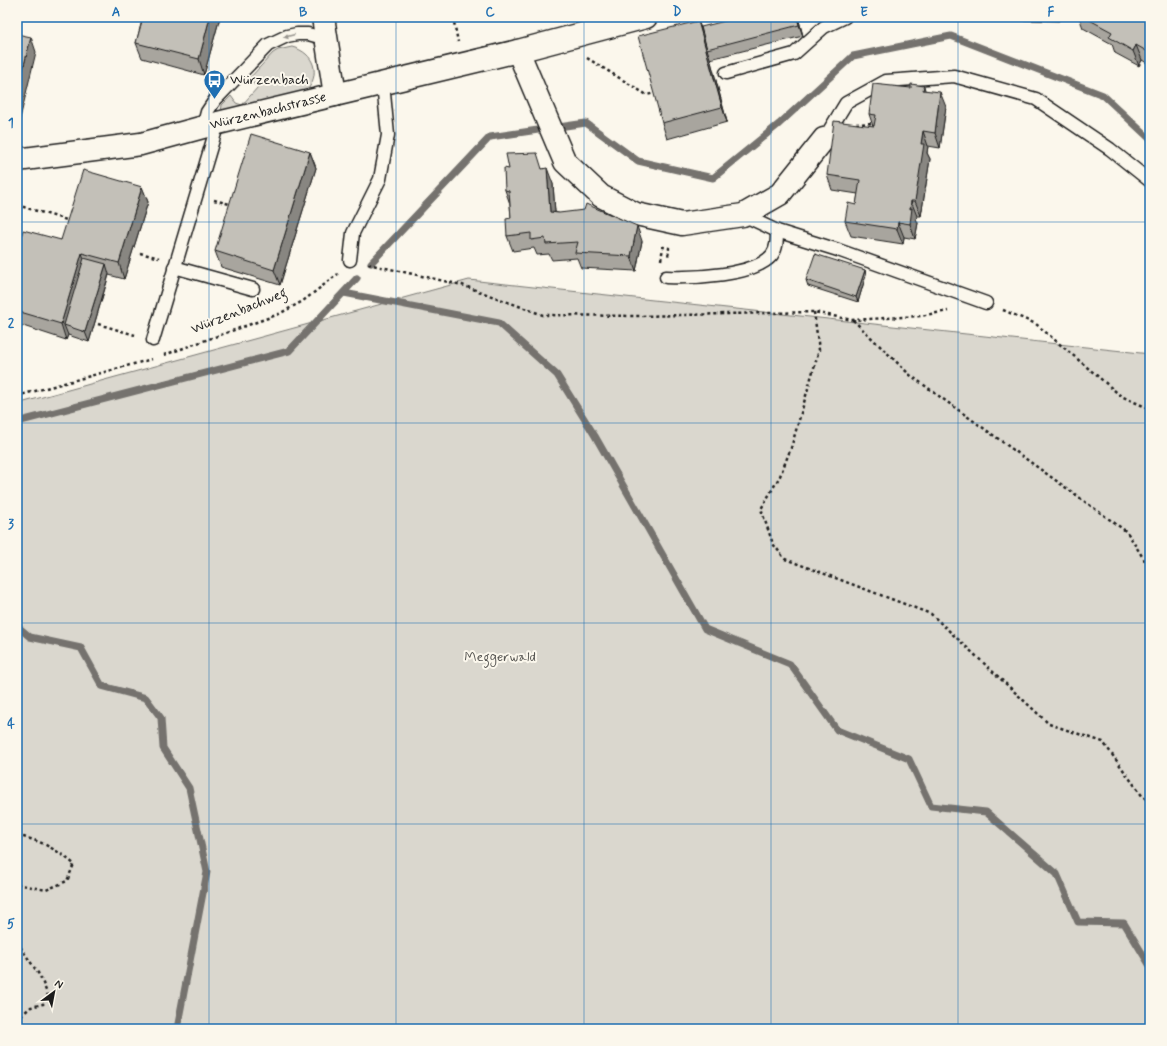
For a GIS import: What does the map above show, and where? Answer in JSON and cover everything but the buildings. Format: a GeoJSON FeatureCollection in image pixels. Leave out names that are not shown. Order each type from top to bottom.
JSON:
{"type":"FeatureCollection","features":[{"type":"Feature","properties":{"kind":"street"},"geometry":{"type":"LineString","coordinates":[[323,17],[335,94]]}},
{"type":"Feature","properties":{"kind":"street","name":"Würzenbachstrasse"},"geometry":{"type":"LineString","coordinates":[[17,160],[141,144],[335,94],[518,51],[646,17]]}},
{"type":"Feature","properties":{"kind":"street"},"geometry":{"type":"LineString","coordinates":[[518,51],[565,162],[601,196],[636,214],[682,224],[743,215],[780,194],[824,139]]}},
{"type":"Feature","properties":{"kind":"lane"},"geometry":{"type":"LineString","coordinates":[[726,72],[794,54],[824,27],[845,17]]}},
{"type":"Feature","properties":{"kind":"lane"},"geometry":{"type":"LineString","coordinates":[[153,340],[174,267],[210,125],[207,112],[215,100],[268,45],[287,36],[297,34],[308,34],[327,39]]}},
{"type":"Feature","properties":{"kind":"lane"},"geometry":{"type":"LineString","coordinates":[[824,139],[846,103],[886,81],[954,76],[1036,100],[1110,149],[1150,181]]}},
{"type":"Feature","properties":{"kind":"lane"},"geometry":{"type":"LineString","coordinates":[[350,260],[354,233],[380,179],[388,135],[383,83]]}},
{"type":"Feature","properties":{"kind":"lane"},"geometry":{"type":"LineString","coordinates":[[743,215],[776,231],[838,250],[986,303]]}},
{"type":"Feature","properties":{"kind":"lane"},"geometry":{"type":"LineString","coordinates":[[666,277],[691,278],[718,275],[759,265],[773,254],[776,246],[776,231]]}},
{"type":"Feature","properties":{"kind":"lane"},"geometry":{"type":"LineString","coordinates":[[174,267],[253,289]]}},
{"type":"Feature","properties":{"kind":"path"},"geometry":{"type":"LineString","coordinates":[[453,17],[454,23]]}},
{"type":"Feature","properties":{"kind":"path"},"geometry":{"type":"LineString","coordinates":[[571,37],[577,52],[647,96],[655,93]]}},
{"type":"Feature","properties":{"kind":"path"},"geometry":{"type":"LineString","coordinates":[[212,199],[239,207]]}},
{"type":"Feature","properties":{"kind":"path"},"geometry":{"type":"LineString","coordinates":[[17,205],[77,223]]}},
{"type":"Feature","properties":{"kind":"path"},"geometry":{"type":"LineString","coordinates":[[350,260],[462,285],[543,315],[639,316],[814,312],[852,320],[920,316],[949,310]]}},
{"type":"Feature","properties":{"kind":"path","name":"Würzenbachweg"},"geometry":{"type":"LineString","coordinates":[[17,396],[157,358],[279,314],[303,300],[338,274],[350,260]]}},
{"type":"Feature","properties":{"kind":"path"},"geometry":{"type":"LineString","coordinates":[[986,303],[1036,324],[1121,396],[1150,409]]}},
{"type":"Feature","properties":{"kind":"path"},"geometry":{"type":"LineString","coordinates":[[814,312],[819,350],[790,448],[780,476],[761,509],[773,544],[785,558],[931,614],[1049,724],[1103,742],[1143,797],[1150,801]]}},
{"type":"Feature","properties":{"kind":"path"},"geometry":{"type":"LineString","coordinates":[[852,320],[910,375],[1127,532],[1150,569]]}},
{"type":"Feature","properties":{"kind":"path"},"geometry":{"type":"LineString","coordinates":[[98,324],[153,340]]}},
{"type":"Feature","properties":{"kind":"path"},"geometry":{"type":"LineString","coordinates":[[17,836],[27,837],[58,850],[74,864],[67,881],[46,890],[17,884]]}},
{"type":"Feature","properties":{"kind":"path"},"geometry":{"type":"LineString","coordinates":[[17,942],[40,976],[49,998],[42,1004],[32,1007],[17,1020],[20,1029]]}},
{"type":"Feature","properties":{"kind":"green space"},"geometry":{"type":"Polygon","coordinates":[[[292,47],[306,54],[313,65],[313,78],[311,85],[306,92],[221,112],[222,105],[231,96],[236,103],[242,105],[258,87],[248,80],[273,53],[278,50],[292,47]]]}},
{"type":"Feature","properties":{"kind":"green space","name":"Meggerwald"},"geometry":{"type":"Polygon","coordinates":[[[469,280],[1150,354],[1150,1029],[17,1029],[17,404],[469,280]]]}},
{"type":"Feature","properties":{"kind":"waterway"},"geometry":{"type":"LineString","coordinates":[[371,263],[490,137],[586,123],[638,161],[713,178],[779,124],[853,56],[951,36],[1103,95],[1150,139]]}},
{"type":"Feature","properties":{"kind":"waterway"},"geometry":{"type":"LineString","coordinates":[[17,422],[289,351],[357,278]]}},
{"type":"Feature","properties":{"kind":"waterway"},"geometry":{"type":"LineString","coordinates":[[344,293],[499,323],[557,375],[595,436],[705,629],[790,664],[837,730],[909,759],[931,806],[986,812],[1057,874],[1078,922],[1124,923],[1150,966]]}},
{"type":"Feature","properties":{"kind":"waterway"},"geometry":{"type":"LineString","coordinates":[[17,626],[30,637],[81,648],[102,686],[146,698],[161,718],[163,748],[189,788],[207,872],[177,1029]]}},
{"type":"Feature","properties":{"kind":"place","name":"Würzenbach"},"geometry":{"type":"Point","coordinates":[215,100]}}]}
